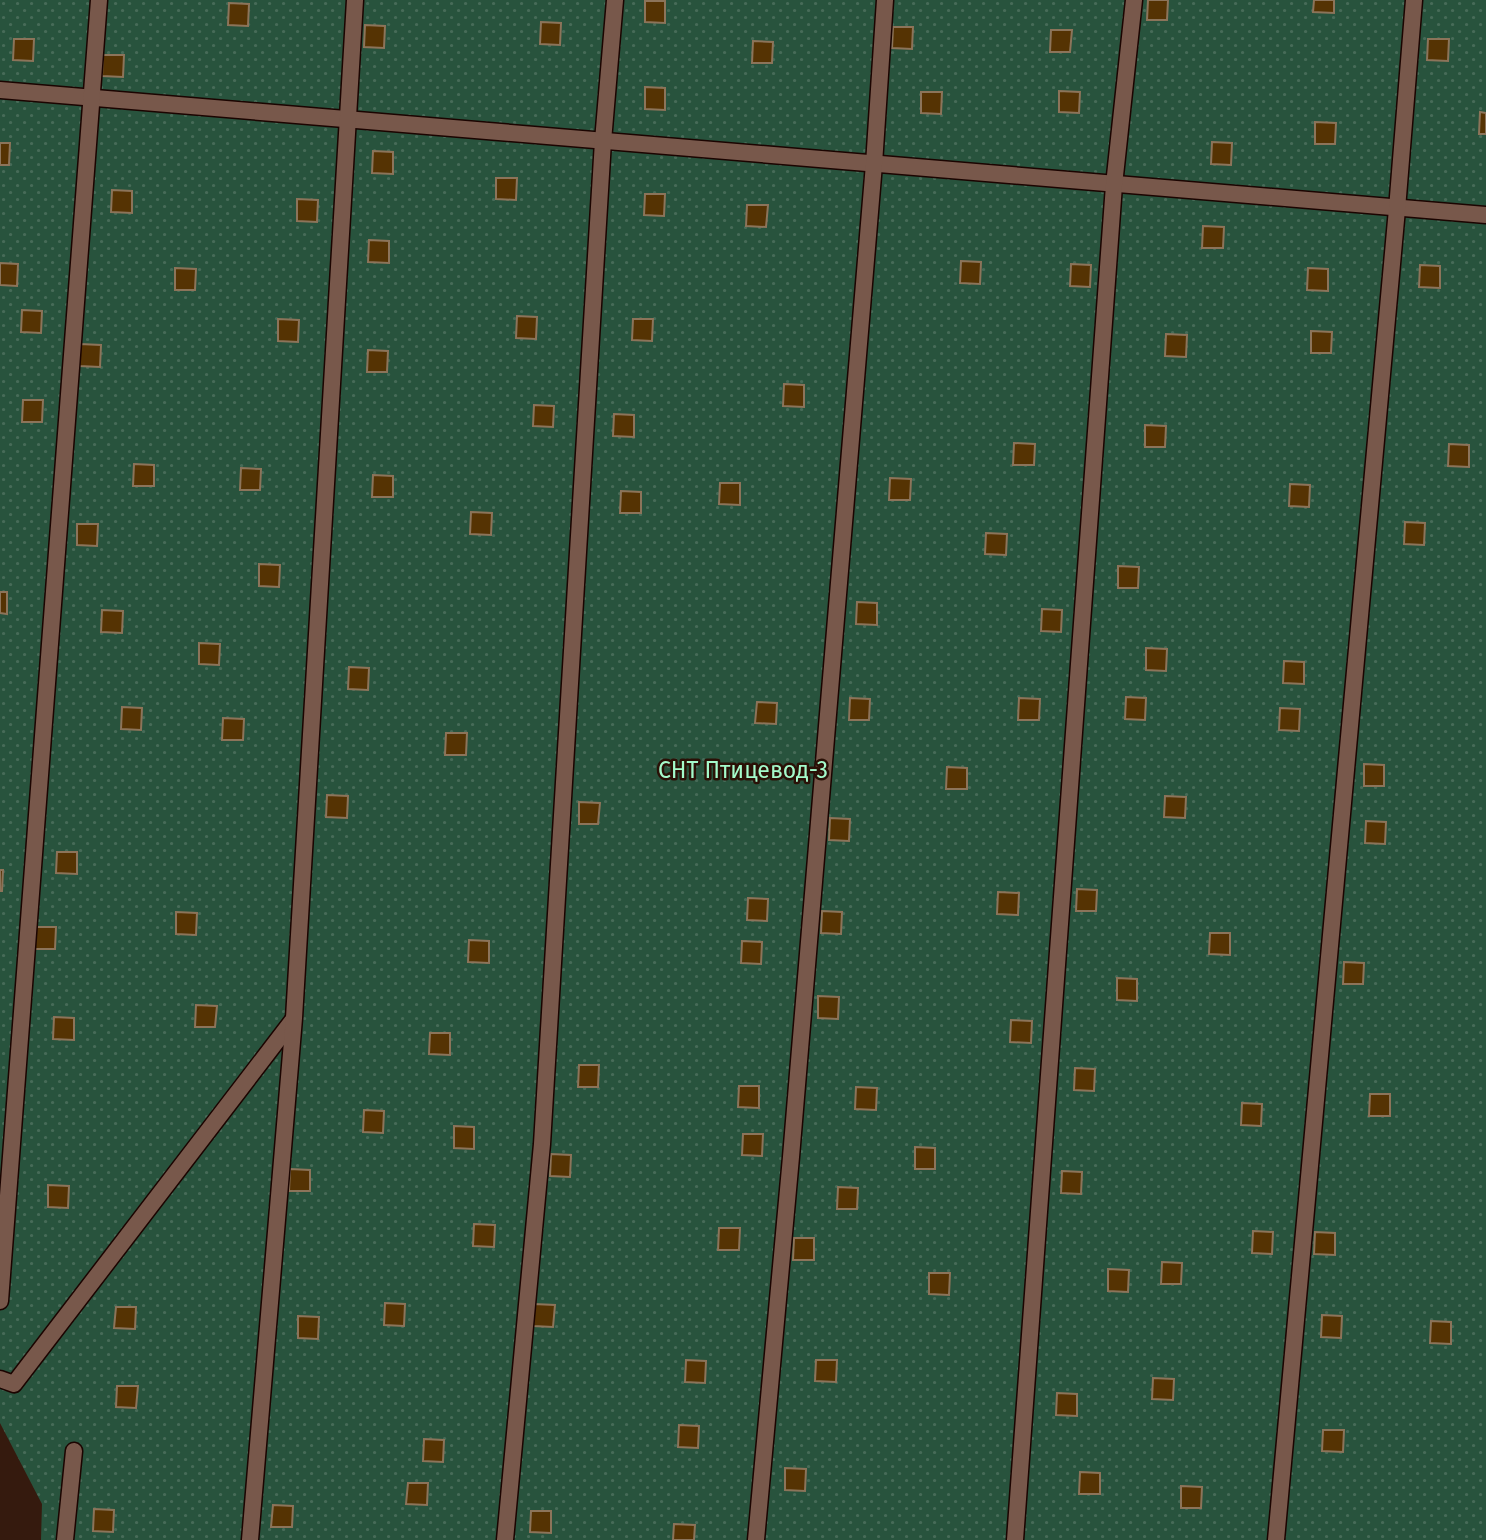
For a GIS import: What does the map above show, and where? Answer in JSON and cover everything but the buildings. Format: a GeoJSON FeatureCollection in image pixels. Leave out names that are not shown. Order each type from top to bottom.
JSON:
{"type":"FeatureCollection","features":[{"type":"Feature","properties":{"kind":"lane"},"geometry":{"type":"LineString","coordinates":[[0,1301],[99,0]]}},
{"type":"Feature","properties":{"kind":"lane"},"geometry":{"type":"LineString","coordinates":[[250,1540],[295,1018],[355,0]]}},
{"type":"Feature","properties":{"kind":"lane"},"geometry":{"type":"LineString","coordinates":[[505,1540],[542,1144],[603,141],[615,0]]}},
{"type":"Feature","properties":{"kind":"lane"},"geometry":{"type":"LineString","coordinates":[[756,1540],[874,164],[885,0]]}},
{"type":"Feature","properties":{"kind":"lane"},"geometry":{"type":"LineString","coordinates":[[1015,1540],[1114,185],[1134,0]]}},
{"type":"Feature","properties":{"kind":"lane"},"geometry":{"type":"LineString","coordinates":[[1276,1540],[1414,0]]}},
{"type":"Feature","properties":{"kind":"lane"},"geometry":{"type":"LineString","coordinates":[[0,90],[1486,215]]}},
{"type":"Feature","properties":{"kind":"lane"},"geometry":{"type":"LineString","coordinates":[[0,1379],[14,1384],[295,1018]]}},
{"type":"Feature","properties":{"kind":"lane"},"geometry":{"type":"LineString","coordinates":[[65,1540],[74,1451]]}},
{"type":"Feature","properties":{"kind":"green space","name":"СНТ Птицевод-3"},"geometry":{"type":"Polygon","coordinates":[[[0,0],[1486,0],[1486,1540],[41,1540],[42,1504],[0,1423],[0,0]]]}}]}
